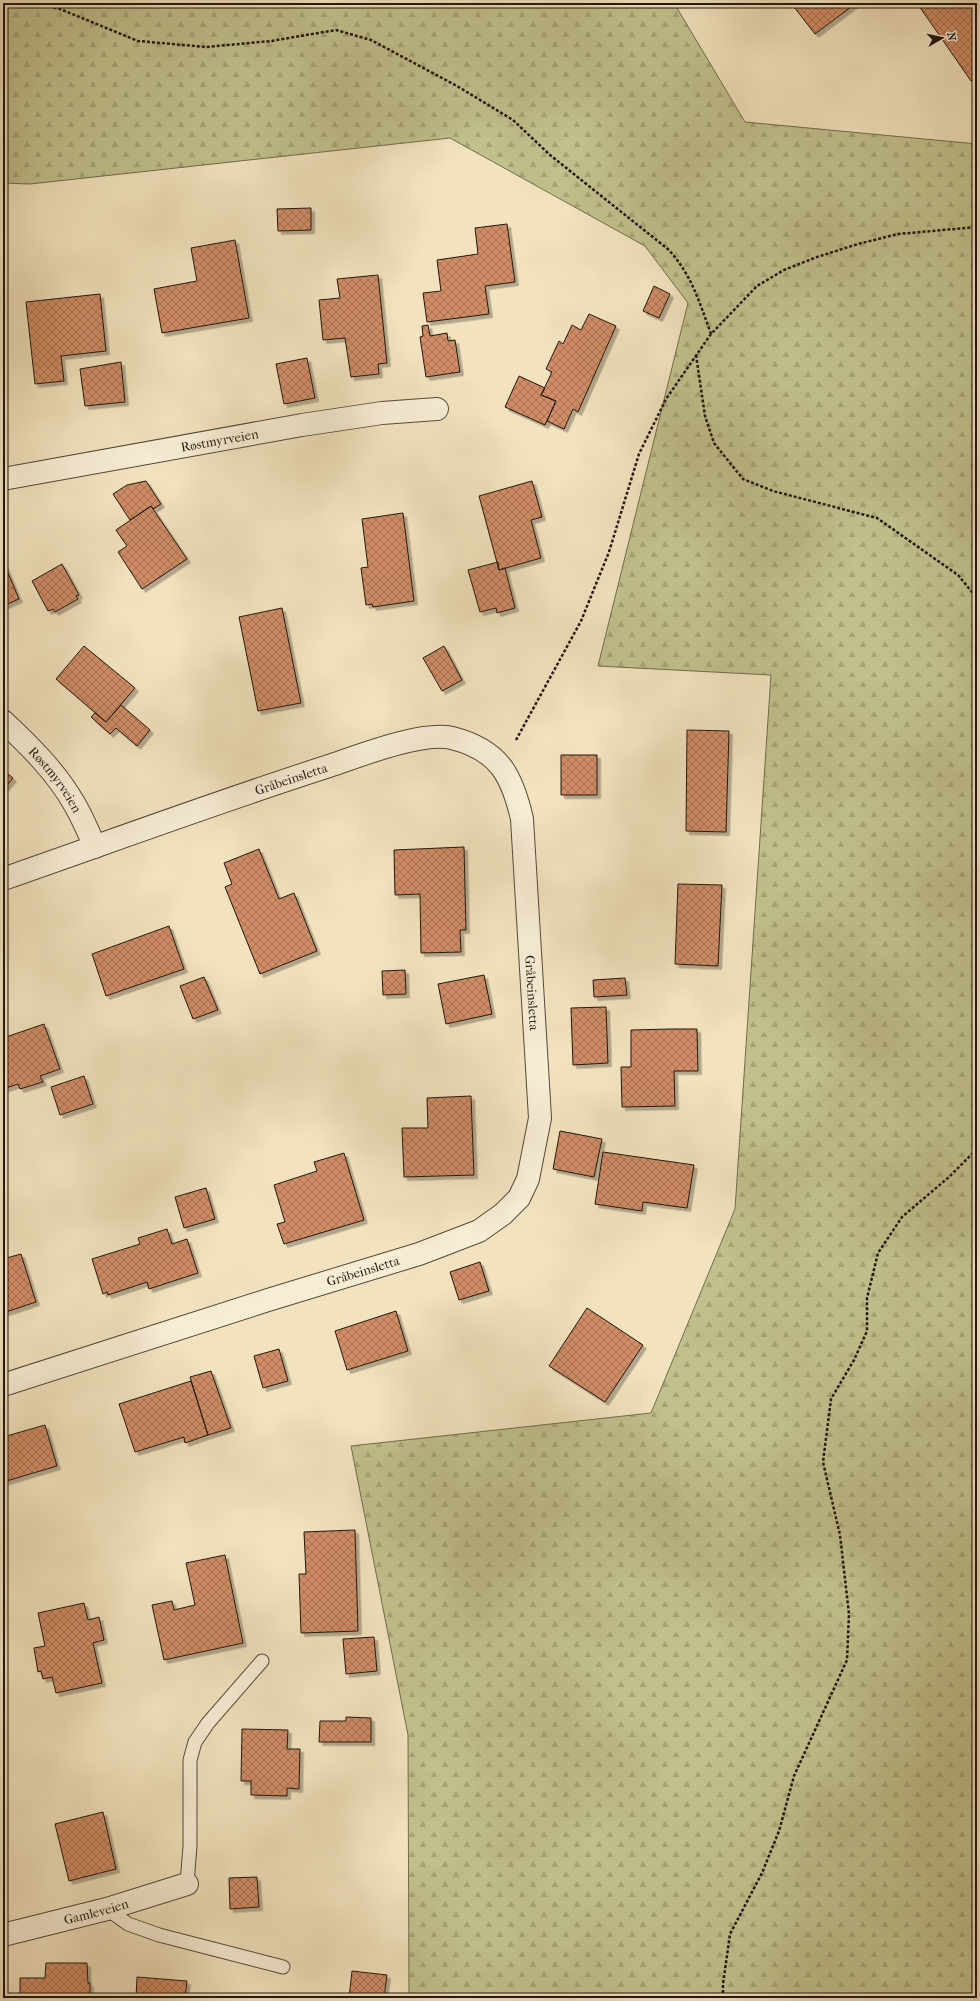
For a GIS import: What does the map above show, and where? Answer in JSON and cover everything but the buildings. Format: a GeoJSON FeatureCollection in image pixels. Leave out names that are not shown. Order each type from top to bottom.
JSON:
{"type":"FeatureCollection","features":[{"type":"Feature","properties":{"kind":"street","name":"Røstmyrveien"},"geometry":{"type":"LineString","coordinates":[[3,479],[302,425],[382,413],[437,409]]}},
{"type":"Feature","properties":{"kind":"street","name":"Røstmyrveien"},"geometry":{"type":"LineString","coordinates":[[3,721],[25,741],[53,772],[75,804],[96,847]]}},
{"type":"Feature","properties":{"kind":"street","name":"Gråbeinsletta"},"geometry":{"type":"LineString","coordinates":[[3,879],[261,788],[419,739],[451,738],[478,747],[502,765],[515,790],[522,819],[540,1118],[528,1179],[519,1198],[503,1214],[479,1231],[419,1254],[268,1300],[3,1385]]}},
{"type":"Feature","properties":{"kind":"street","name":"Gamleveien"},"geometry":{"type":"LineString","coordinates":[[3,1935],[107,1909],[187,1884]]}},
{"type":"Feature","properties":{"kind":"lane"},"geometry":{"type":"LineString","coordinates":[[187,1884],[190,1846],[190,1760],[195,1742],[208,1723],[262,1661]]}},
{"type":"Feature","properties":{"kind":"lane"},"geometry":{"type":"LineString","coordinates":[[107,1909],[128,1924],[159,1935],[283,1967]]}},
{"type":"Feature","properties":{"kind":"path"},"geometry":{"type":"LineString","coordinates":[[34,3],[60,9],[138,41],[206,47],[272,41],[336,30],[371,40],[457,86],[513,120],[550,155],[669,250],[683,266],[695,289],[711,334]]}},
{"type":"Feature","properties":{"kind":"path"},"geometry":{"type":"LineString","coordinates":[[60,9],[62,3]]}},
{"type":"Feature","properties":{"kind":"path"},"geometry":{"type":"LineString","coordinates":[[502,765],[532,715],[581,621],[608,552],[639,454],[666,399],[711,334],[756,286],[784,270],[817,257],[858,244],[898,234],[977,227]]}},
{"type":"Feature","properties":{"kind":"path"},"geometry":{"type":"LineString","coordinates":[[696,355],[705,416],[714,443],[743,479],[773,491],[877,518],[958,575],[977,598]]}},
{"type":"Feature","properties":{"kind":"path"},"geometry":{"type":"LineString","coordinates":[[723,1998],[723,1984],[730,1934],[762,1873],[779,1831],[794,1776],[847,1660],[849,1614],[840,1535],[823,1462],[831,1399],[854,1360],[867,1331],[867,1298],[878,1253],[902,1217],[949,1178],[977,1149]]}},
{"type":"Feature","properties":{"kind":"green space"},"geometry":{"type":"Polygon","coordinates":[[[3,3],[674,3],[745,122],[977,144],[977,1998],[409,1998],[408,1735],[351,1446],[651,1413],[735,1209],[771,675],[598,666],[688,303],[645,246],[450,138],[30,184],[3,183],[3,3]]]}}]}
